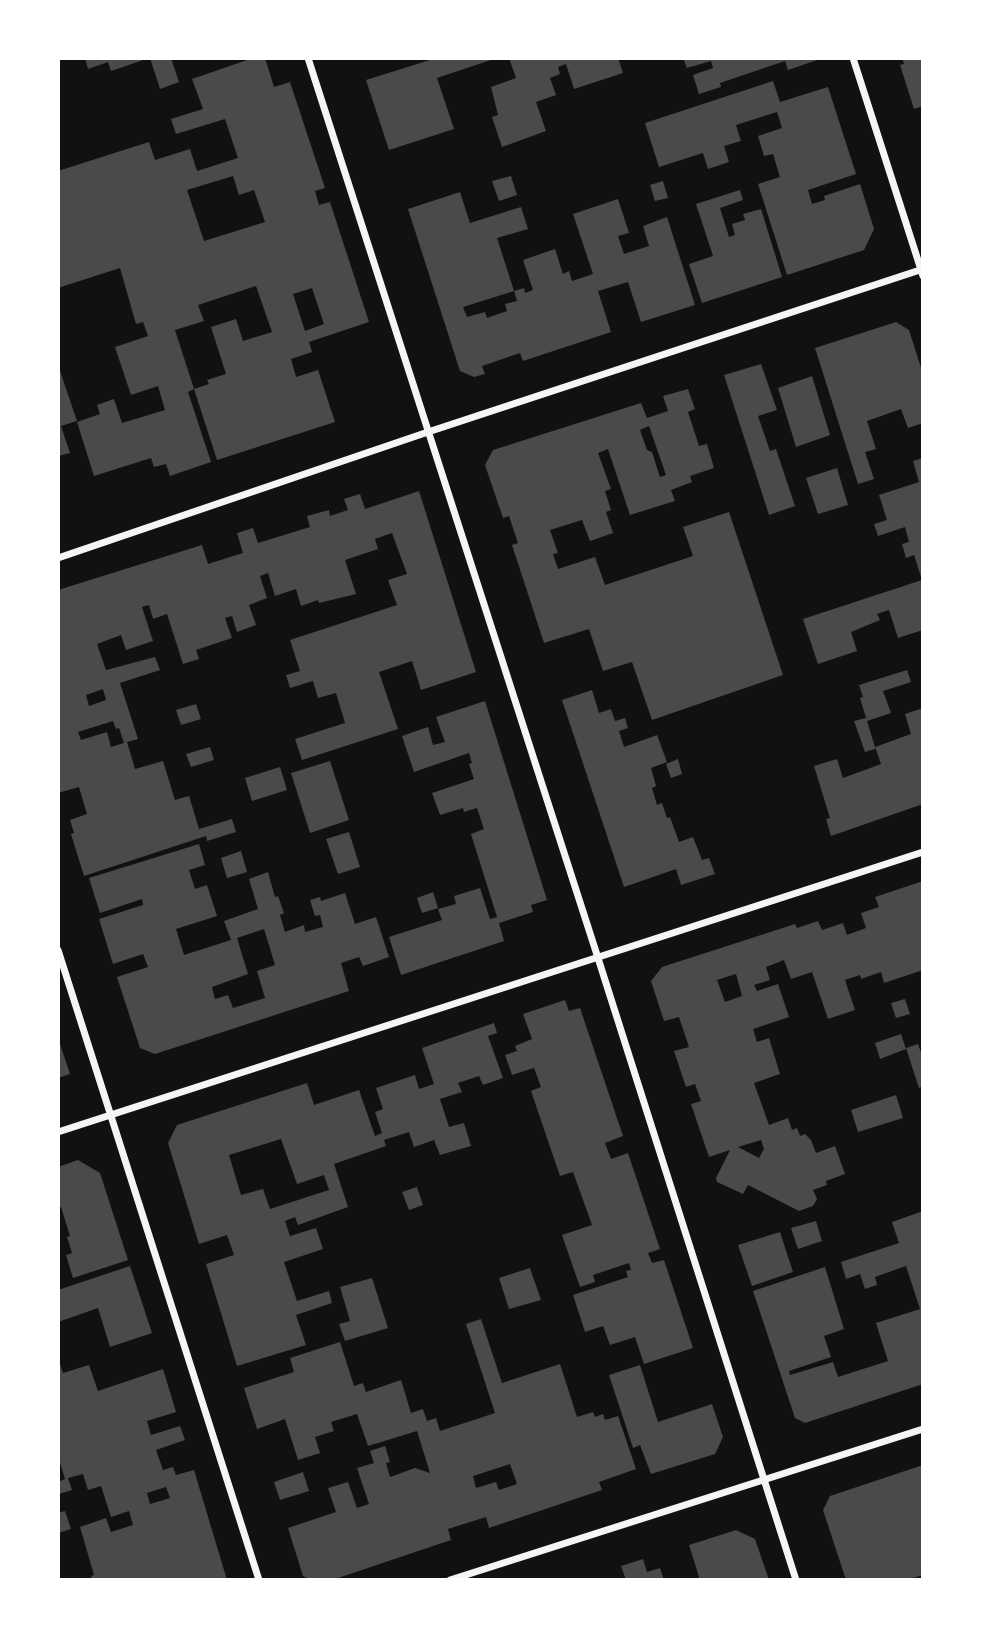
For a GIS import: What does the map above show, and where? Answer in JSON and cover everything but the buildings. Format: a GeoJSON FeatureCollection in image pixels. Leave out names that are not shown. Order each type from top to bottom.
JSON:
{"type":"FeatureCollection","features":[{"type":"Feature","properties":{"kind":"street"},"geometry":{"type":"LineString","coordinates":[[308,58],[796,1580]]}},
{"type":"Feature","properties":{"kind":"street"},"geometry":{"type":"LineString","coordinates":[[58,558],[428,432],[923,272],[853,58]]}},
{"type":"Feature","properties":{"kind":"street"},"geometry":{"type":"LineString","coordinates":[[58,1132],[923,852]]}},
{"type":"Feature","properties":{"kind":"street"},"geometry":{"type":"LineString","coordinates":[[58,950],[259,1580]]}},
{"type":"Feature","properties":{"kind":"street"},"geometry":{"type":"LineString","coordinates":[[450,1580],[923,1429]]}}]}
